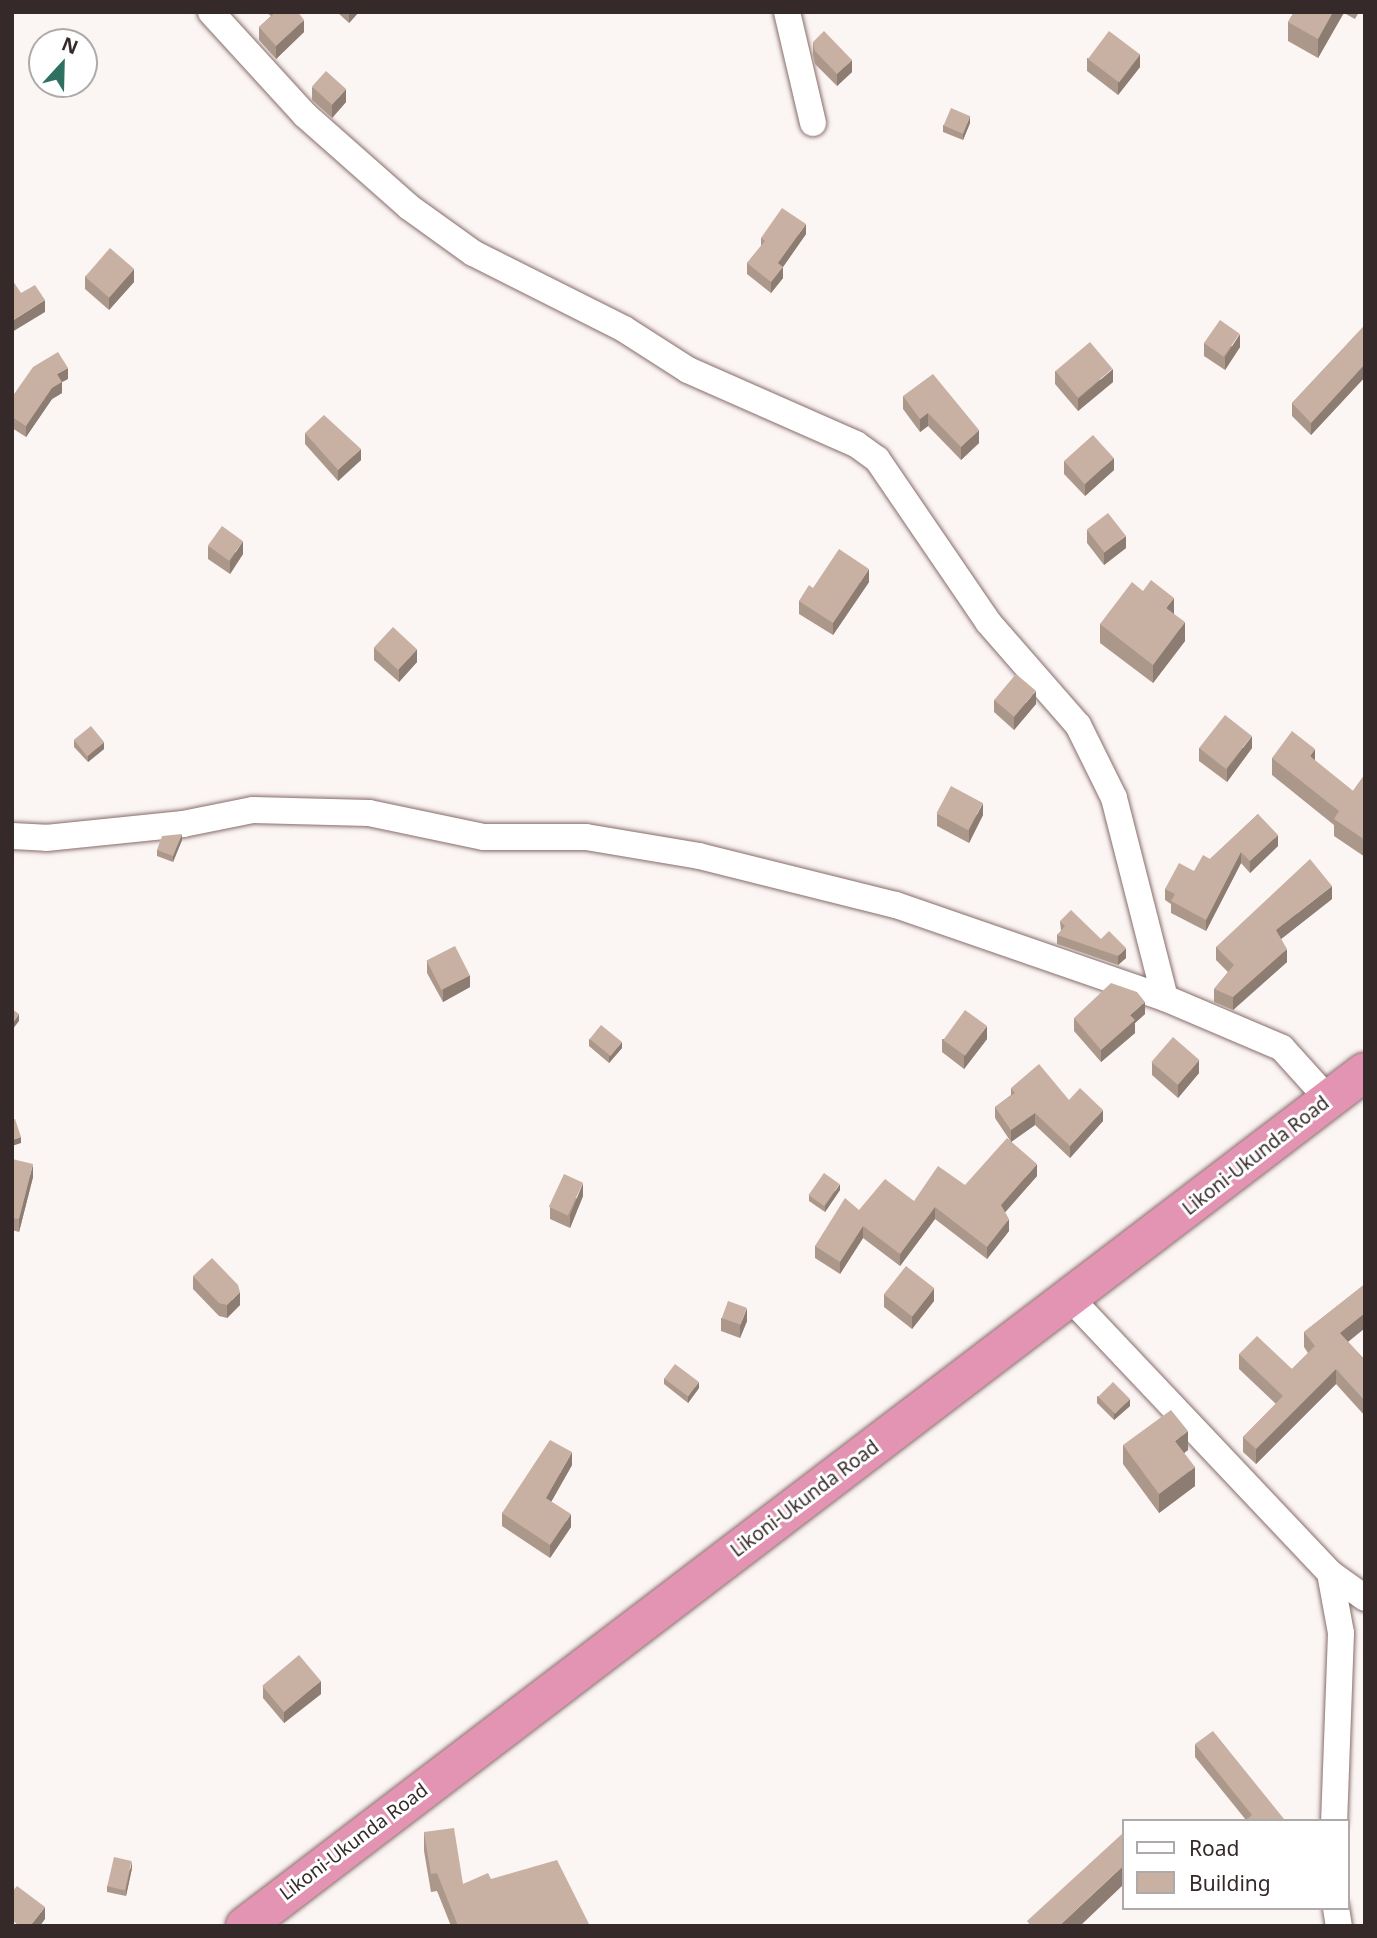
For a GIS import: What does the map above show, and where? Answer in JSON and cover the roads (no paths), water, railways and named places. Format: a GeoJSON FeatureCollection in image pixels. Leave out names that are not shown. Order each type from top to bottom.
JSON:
{"type":"FeatureCollection","features":[{"type":"Feature","properties":{"kind":"highway","name":"Likoni-Ukunda Road"},"geometry":{"type":"LineString","coordinates":[[245,1926],[1354,1083]]}},
{"type":"Feature","properties":{"kind":"street"},"geometry":{"type":"LineString","coordinates":[[211,12],[315,124],[409,207],[473,253],[624,330],[688,370],[843,438],[877,459],[988,622],[1078,725],[1114,798],[1165,998]]}},
{"type":"Feature","properties":{"kind":"street"},"geometry":{"type":"LineString","coordinates":[[787,12],[813,123]]}},
{"type":"Feature","properties":{"kind":"street"},"geometry":{"type":"LineString","coordinates":[[12,836],[46,838],[183,824],[253,810],[369,813],[484,837],[586,837],[699,856],[896,905],[1165,998],[1282,1048],[1354,1083]]}},
{"type":"Feature","properties":{"kind":"street"},"geometry":{"type":"LineString","coordinates":[[1071,1299],[1330,1573],[1365,1598]]}},
{"type":"Feature","properties":{"kind":"street"},"geometry":{"type":"LineString","coordinates":[[1330,1573],[1340,1633],[1334,1819]]}}]}
